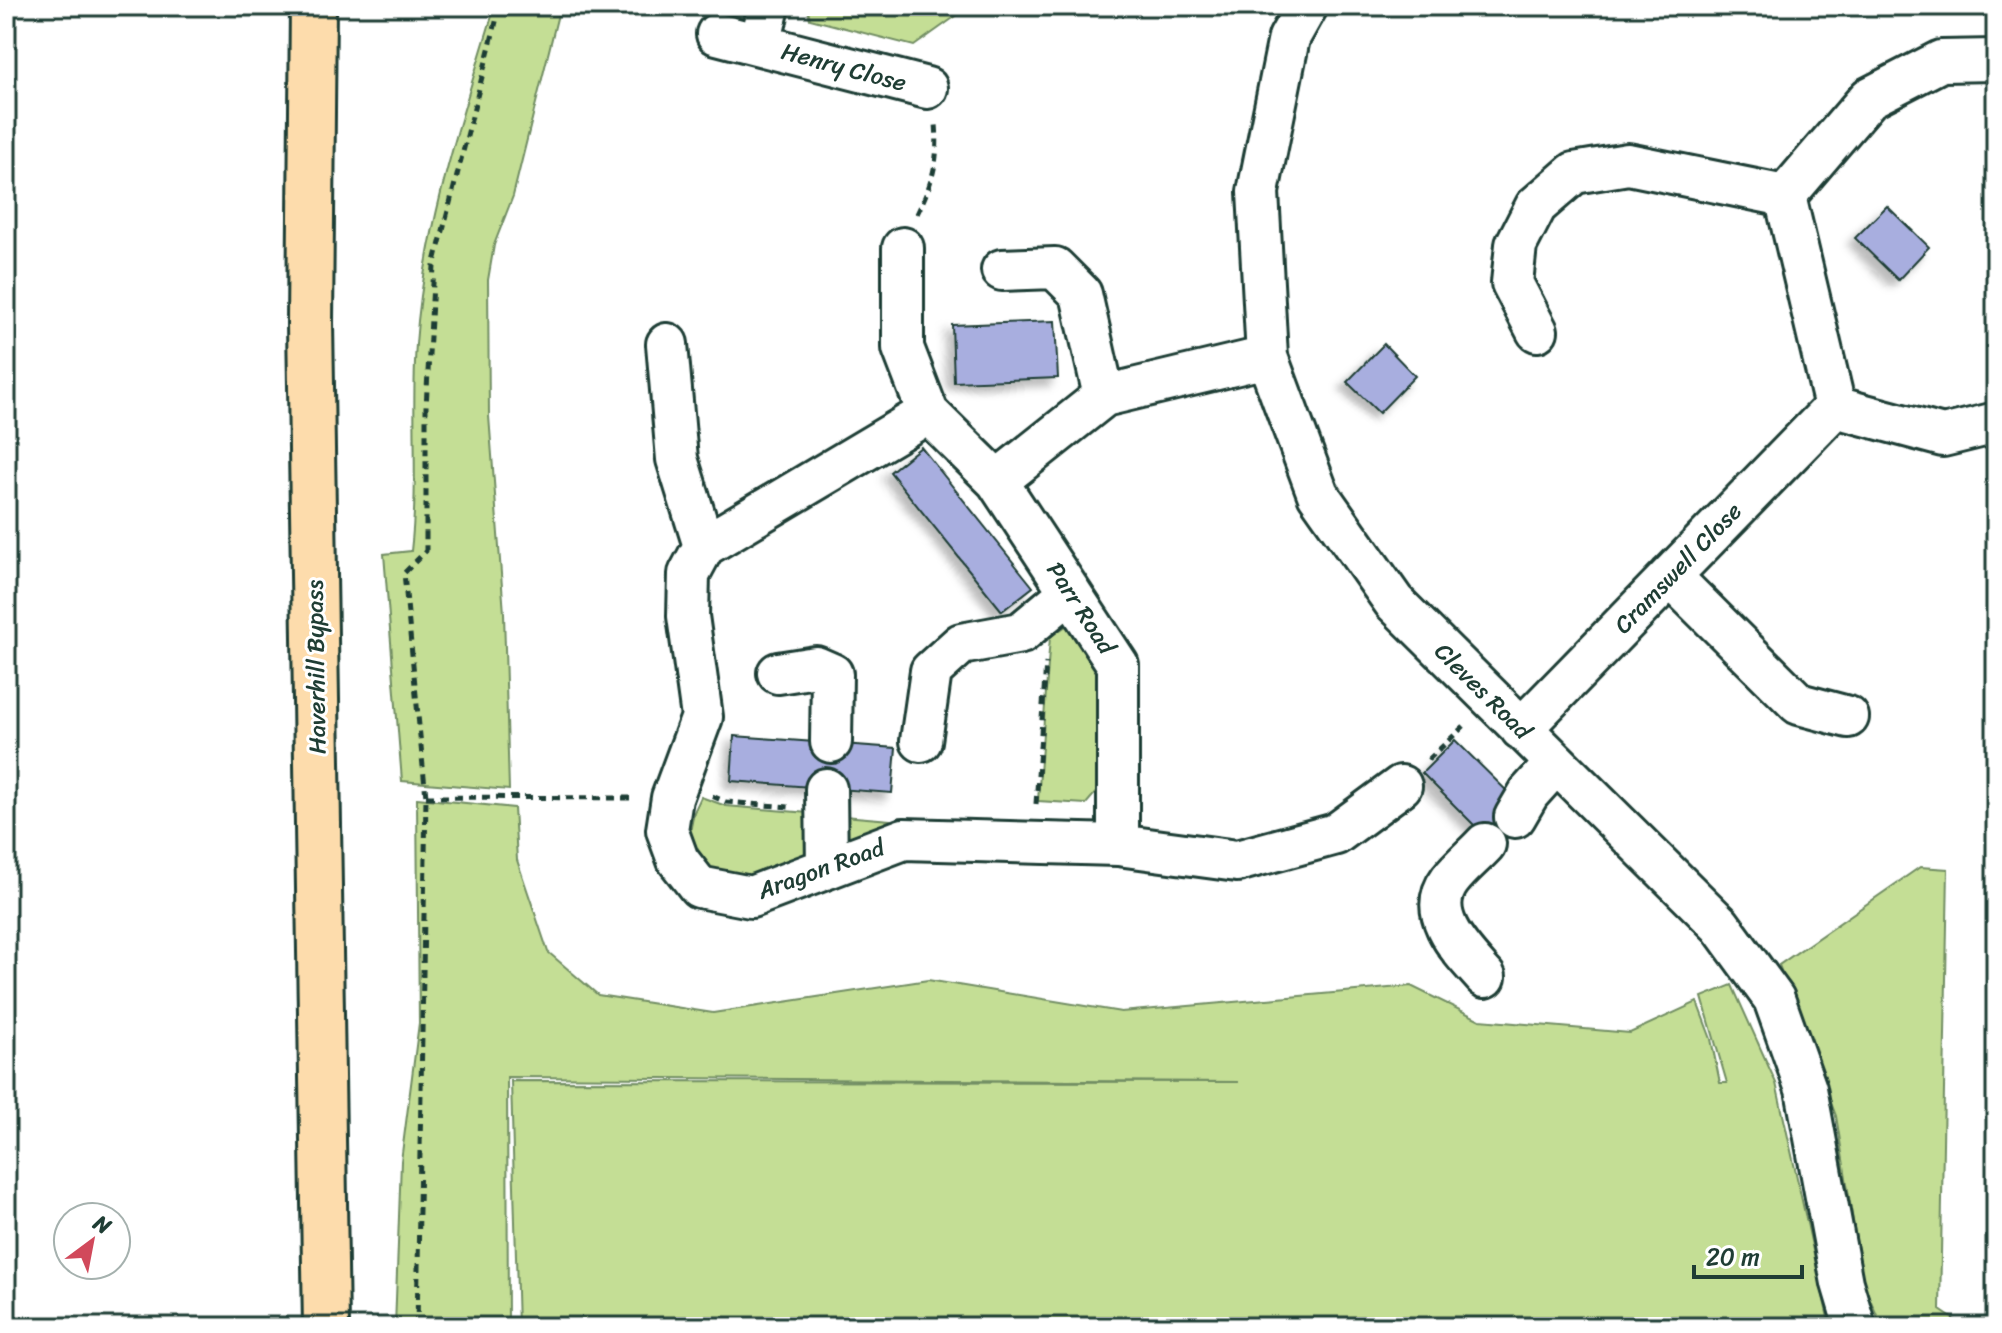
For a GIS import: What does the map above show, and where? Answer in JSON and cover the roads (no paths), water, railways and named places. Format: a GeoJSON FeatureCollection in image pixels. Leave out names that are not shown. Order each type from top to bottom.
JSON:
{"type":"FeatureCollection","features":[{"type":"Feature","properties":{"kind":"main road","name":"Haverhill Bypass"},"geometry":{"type":"LineString","coordinates":[[313,6],[310,323],[326,1327]]}},
{"type":"Feature","properties":{"kind":"street","name":"Henry Close"},"geometry":{"type":"LineString","coordinates":[[760,45],[769,6]]}},
{"type":"Feature","properties":{"kind":"street","name":"Cleves Road"},"geometry":{"type":"LineString","coordinates":[[1307,6],[1289,38],[1258,192],[1267,357],[1318,494],[1394,602],[1720,925],[1774,999],[1806,1089],[1842,1283],[1855,1327]]}},
{"type":"Feature","properties":{"kind":"street","name":"Henry Close"},"geometry":{"type":"LineString","coordinates":[[717,34],[927,88]]}},
{"type":"Feature","properties":{"kind":"street"},"geometry":{"type":"LineString","coordinates":[[1785,196],[1869,98],[1941,61],[1996,60]]}},
{"type":"Feature","properties":{"kind":"street"},"geometry":{"type":"LineString","coordinates":[[1537,331],[1512,283],[1516,245],[1536,206],[1574,173],[1628,164],[1785,196]]}},
{"type":"Feature","properties":{"kind":"street"},"geometry":{"type":"LineString","coordinates":[[1785,196],[1835,407],[1943,436],[1996,423]]}},
{"type":"Feature","properties":{"kind":"street","name":"Parr Road"},"geometry":{"type":"LineString","coordinates":[[903,248],[903,348],[928,413],[997,481],[1118,665],[1118,845]]}},
{"type":"Feature","properties":{"kind":"street"},"geometry":{"type":"LineString","coordinates":[[1002,270],[1055,268],[1081,294],[1104,396]]}},
{"type":"Feature","properties":{"kind":"street"},"geometry":{"type":"LineString","coordinates":[[667,344],[677,459],[704,546],[928,413]]}},
{"type":"Feature","properties":{"kind":"street"},"geometry":{"type":"LineString","coordinates":[[997,481],[1104,396],[1267,357]]}},
{"type":"Feature","properties":{"kind":"street","name":"Cramswell Close"},"geometry":{"type":"LineString","coordinates":[[1521,729],[1835,407]]}},
{"type":"Feature","properties":{"kind":"street","name":"Aragon Road"},"geometry":{"type":"LineString","coordinates":[[704,546],[689,574],[688,616],[702,717],[672,798],[667,830],[678,860],[699,887],[751,897],[904,839],[1118,845],[1237,861],[1336,834],[1401,786]]}},
{"type":"Feature","properties":{"kind":"street"},"geometry":{"type":"LineString","coordinates":[[1670,576],[1799,704],[1848,717]]}},
{"type":"Feature","properties":{"kind":"street"},"geometry":{"type":"LineString","coordinates":[[921,741],[931,671],[961,644],[1021,633],[1070,592]]}},
{"type":"Feature","properties":{"kind":"street"},"geometry":{"type":"LineString","coordinates":[[778,673],[816,667],[832,674],[831,742]]}},
{"type":"Feature","properties":{"kind":"street"},"geometry":{"type":"LineString","coordinates":[[1515,817],[1537,782],[1556,763]]}},
{"type":"Feature","properties":{"kind":"street"},"geometry":{"type":"LineString","coordinates":[[826,789],[827,867]]}},
{"type":"Feature","properties":{"kind":"street"},"geometry":{"type":"LineString","coordinates":[[1485,844],[1450,880],[1440,911],[1450,933],[1485,977]]}}]}
